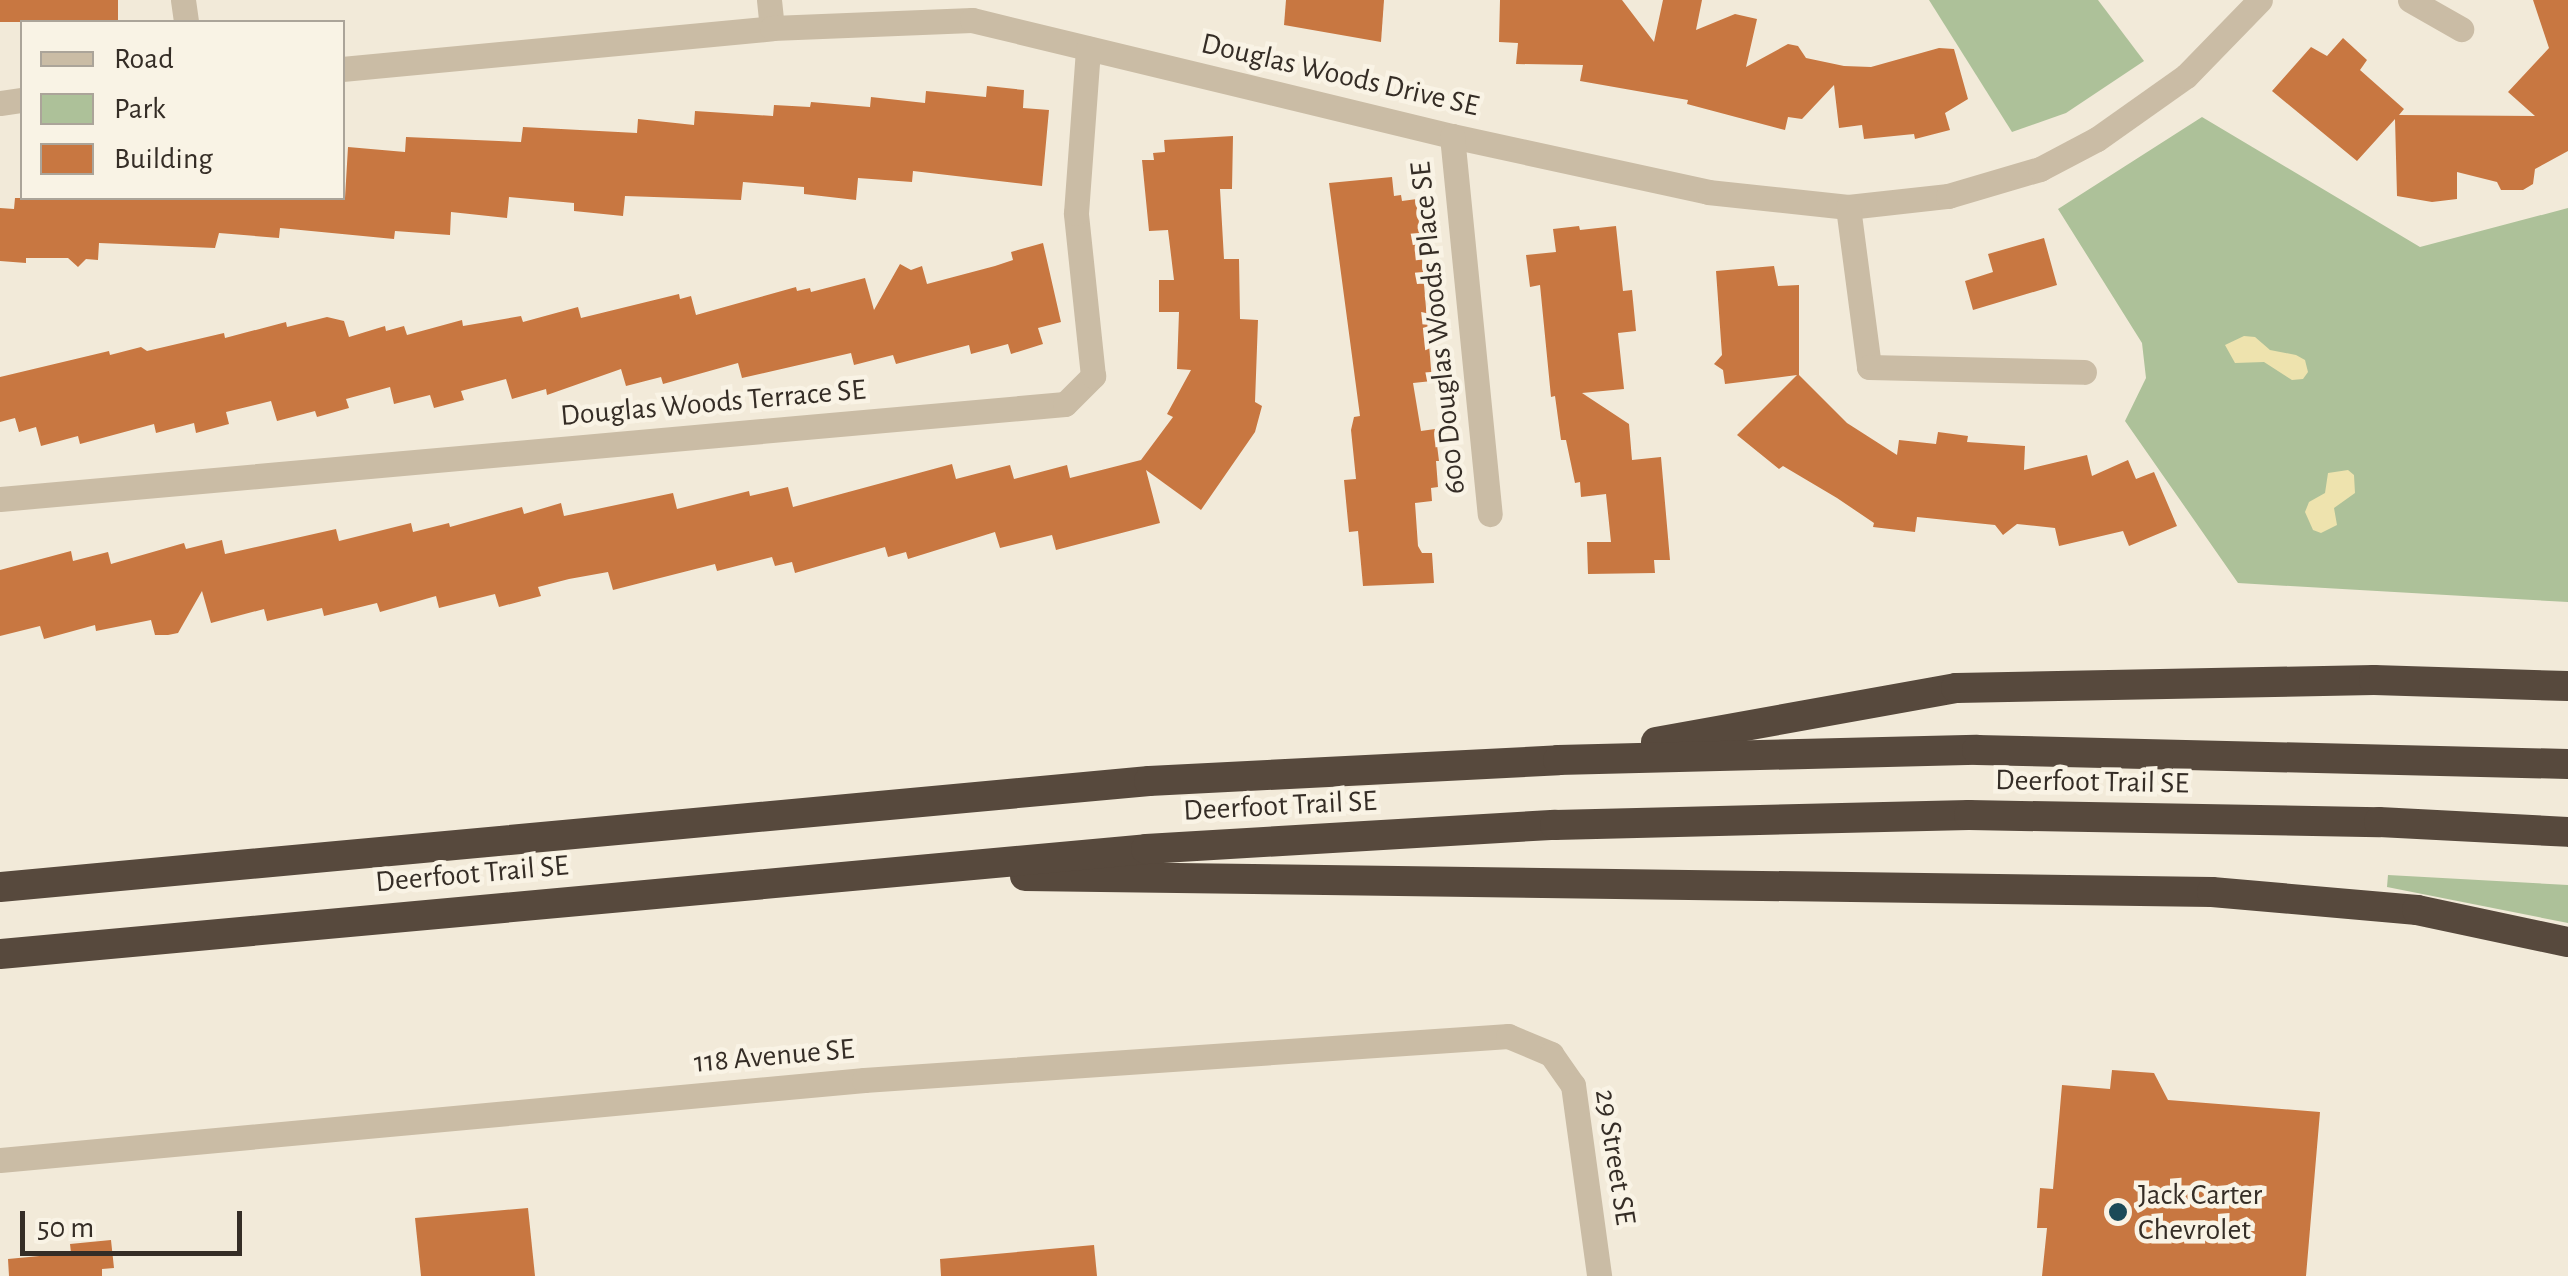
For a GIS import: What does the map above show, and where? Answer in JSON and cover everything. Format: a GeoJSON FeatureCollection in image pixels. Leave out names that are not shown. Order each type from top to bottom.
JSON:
{"type":"FeatureCollection","features":[{"type":"Feature","properties":{"kind":"highway"},"geometry":{"type":"LineString","coordinates":[[1558,760],[1956,688],[2374,680],[2568,686]]}},
{"type":"Feature","properties":{"kind":"highway","name":"Deerfoot Trail SE"},"geometry":{"type":"LineString","coordinates":[[0,888],[1149,781],[1558,760],[1977,750],[2568,764]]}},
{"type":"Feature","properties":{"kind":"highway","name":"Deerfoot Trail SE"},"geometry":{"type":"LineString","coordinates":[[0,954],[832,875],[1146,849],[1536,826],[1969,814],[2379,822],[2568,832]]}},
{"type":"Feature","properties":{"kind":"highway"},"geometry":{"type":"LineString","coordinates":[[832,875],[1543,880],[2212,892],[2418,910],[2568,942]]}},
{"type":"Feature","properties":{"kind":"street"},"geometry":{"type":"LineString","coordinates":[[769,0],[772,28]]}},
{"type":"Feature","properties":{"kind":"street","name":"Douglas Woods Drive SE"},"geometry":{"type":"LineString","coordinates":[[345,69],[772,28],[972,20],[1452,136],[1708,192],[1848,207],[1948,196],[2040,169],[2097,139],[2186,76],[2260,0]]}},
{"type":"Feature","properties":{"kind":"street"},"geometry":{"type":"LineString","coordinates":[[2410,0],[2461,30]]}},
{"type":"Feature","properties":{"kind":"street","name":"Douglas Woods Terrace SE"},"geometry":{"type":"LineString","coordinates":[[0,499],[1065,404],[1093,376],[1076,213],[1088,48]]}},
{"type":"Feature","properties":{"kind":"street","name":"600 Douglas Woods Place SE"},"geometry":{"type":"LineString","coordinates":[[1452,136],[1490,514]]}},
{"type":"Feature","properties":{"kind":"street"},"geometry":{"type":"LineString","coordinates":[[1848,207],[1869,367],[2084,372]]}},
{"type":"Feature","properties":{"kind":"street","name":"118 Avenue SE"},"geometry":{"type":"LineString","coordinates":[[0,1160],[864,1080],[1210,1054],[1508,1036],[1551,1054]]}},
{"type":"Feature","properties":{"kind":"street","name":"29 Street SE"},"geometry":{"type":"LineString","coordinates":[[1551,1054],[1574,1085],[1598,1276]]}},
{"type":"Feature","properties":{"kind":"green space"},"geometry":{"type":"Polygon","coordinates":[[[1929,0],[2098,0],[2144,61],[2066,113],[2012,132],[1929,0]]]}},
{"type":"Feature","properties":{"kind":"green space"},"geometry":{"type":"Polygon","coordinates":[[[2202,117],[2420,247],[2568,208],[2568,602],[2238,583],[2125,421],[2146,378],[2142,343],[2058,209],[2202,117]]]}},
{"type":"Feature","properties":{"kind":"green space"},"geometry":{"type":"Polygon","coordinates":[[[2388,875],[2568,885],[2568,923],[2387,887],[2388,875]]]}},
{"type":"Feature","properties":{"kind":"sand"},"geometry":{"type":"Polygon","coordinates":[[[2244,336],[2255,337],[2270,350],[2305,360],[2308,372],[2303,379],[2292,380],[2264,362],[2235,363],[2225,345],[2244,336]]]}},
{"type":"Feature","properties":{"kind":"sand"},"geometry":{"type":"Polygon","coordinates":[[[2348,470],[2354,475],[2355,493],[2334,508],[2337,525],[2321,533],[2313,530],[2305,512],[2309,502],[2325,493],[2328,473],[2348,470]]]}},
{"type":"Feature","properties":{"kind":"building"},"geometry":{"type":"Polygon","coordinates":[[[0,0],[118,0],[118,20],[0,22],[0,0]]]}},
{"type":"Feature","properties":{"kind":"building"},"geometry":{"type":"Polygon","coordinates":[[[1286,0],[1384,0],[1381,42],[1284,25],[1286,0]]]}},
{"type":"Feature","properties":{"kind":"building"},"geometry":{"type":"Polygon","coordinates":[[[1500,0],[1622,0],[1654,42],[1663,0],[1702,0],[1696,30],[1735,14],[1757,19],[1746,67],[1788,44],[1798,46],[1806,58],[1871,67],[1939,48],[1954,49],[1968,99],[1945,113],[1950,130],[1915,139],[1914,134],[1864,139],[1862,125],[1839,128],[1834,85],[1802,119],[1788,117],[1785,130],[1687,104],[1688,100],[1580,81],[1583,65],[1516,64],[1518,43],[1499,42],[1500,0]]]}},
{"type":"Feature","properties":{"kind":"building"},"geometry":{"type":"Polygon","coordinates":[[[2533,0],[2568,0],[2568,151],[2535,169],[2533,184],[2523,190],[2501,190],[2497,182],[2457,172],[2457,199],[2432,202],[2397,196],[2395,119],[2357,161],[2272,91],[2311,47],[2327,56],[2343,38],[2367,60],[2360,70],[2404,109],[2399,115],[2535,116],[2508,92],[2549,48],[2533,0]]]}},
{"type":"Feature","properties":{"kind":"building"},"geometry":{"type":"Polygon","coordinates":[[[987,86],[1024,90],[1023,108],[1049,110],[1042,186],[913,171],[912,182],[858,178],[856,200],[804,194],[804,187],[743,182],[741,200],[625,196],[623,216],[574,211],[574,203],[509,197],[507,218],[451,212],[450,235],[395,231],[394,239],[280,228],[279,238],[219,233],[215,248],[99,243],[98,260],[86,259],[78,267],[68,258],[26,258],[26,263],[0,261],[0,208],[14,209],[15,198],[345,200],[348,147],[405,152],[406,137],[521,142],[523,127],[637,133],[638,119],[694,125],[695,111],[773,116],[774,105],[810,107],[811,102],[870,107],[871,97],[925,103],[926,91],[986,97],[987,86]]]}},
{"type":"Feature","properties":{"kind":"building"},"geometry":{"type":"Polygon","coordinates":[[[1233,136],[1232,189],[1220,189],[1224,259],[1239,259],[1240,319],[1258,320],[1255,402],[1262,406],[1255,432],[1201,510],[1146,470],[1160,523],[1056,550],[1052,535],[1000,548],[995,532],[908,559],[906,552],[888,557],[885,547],[795,573],[792,562],[775,566],[772,557],[717,571],[715,564],[613,590],[608,572],[569,579],[538,587],[541,596],[499,607],[495,594],[439,608],[436,596],[380,612],[377,603],[324,616],[322,608],[267,621],[264,609],[211,623],[202,591],[178,633],[155,635],[151,620],[96,631],[95,625],[44,639],[40,626],[0,636],[0,570],[71,551],[73,561],[108,552],[111,564],[184,543],[186,549],[222,540],[225,554],[336,529],[339,541],[411,523],[413,532],[449,523],[450,527],[522,507],[524,514],[561,503],[564,516],[673,493],[677,509],[749,491],[750,496],[788,487],[793,507],[952,464],[956,479],[1010,465],[1014,479],[1067,465],[1070,478],[1141,460],[1173,417],[1167,414],[1191,370],[1177,369],[1179,312],[1159,312],[1159,280],[1174,280],[1168,230],[1149,231],[1142,160],[1154,160],[1153,153],[1165,152],[1164,140],[1233,136]]]}},
{"type":"Feature","properties":{"kind":"building"},"geometry":{"type":"Polygon","coordinates":[[[1392,177],[1394,196],[1401,195],[1402,201],[1417,199],[1432,381],[1413,383],[1421,431],[1435,429],[1439,461],[1438,487],[1431,488],[1432,501],[1415,503],[1418,546],[1422,553],[1432,553],[1434,583],[1363,586],[1358,531],[1349,532],[1344,480],[1356,479],[1351,430],[1354,417],[1360,416],[1329,183],[1392,177]]]}},
{"type":"Feature","properties":{"kind":"building"},"geometry":{"type":"Polygon","coordinates":[[[1579,226],[1580,230],[1616,226],[1623,291],[1632,290],[1636,331],[1618,333],[1624,389],[1582,393],[1629,424],[1632,460],[1661,457],[1670,560],[1654,560],[1655,573],[1588,574],[1587,542],[1611,542],[1606,494],[1581,497],[1580,482],[1575,483],[1566,440],[1561,440],[1555,396],[1551,397],[1540,285],[1530,287],[1526,255],[1556,252],[1553,229],[1579,226]]]}},
{"type":"Feature","properties":{"kind":"building"},"geometry":{"type":"Polygon","coordinates":[[[2044,238],[2057,285],[1973,310],[1965,281],[1993,272],[1988,254],[2044,238]]]}},
{"type":"Feature","properties":{"kind":"building"},"geometry":{"type":"Polygon","coordinates":[[[1043,243],[1061,322],[1038,328],[1043,344],[1011,354],[1008,344],[971,354],[969,345],[896,364],[893,355],[854,365],[851,353],[742,378],[738,363],[663,384],[661,377],[626,386],[621,369],[547,395],[546,389],[512,399],[506,379],[461,391],[464,400],[434,408],[430,395],[394,404],[390,387],[346,399],[349,408],[317,417],[315,411],[277,421],[271,401],[226,412],[229,424],[196,433],[194,423],[156,433],[154,424],[80,444],[78,436],[41,446],[36,427],[19,432],[15,418],[0,422],[0,377],[109,351],[110,355],[141,347],[147,351],[224,333],[225,338],[286,322],[287,327],[327,317],[344,321],[349,337],[385,326],[386,331],[404,326],[407,335],[462,320],[463,326],[521,316],[523,322],[578,307],[581,318],[679,294],[680,299],[691,296],[696,315],[796,287],[797,291],[810,288],[811,292],[865,278],[874,310],[900,264],[911,270],[922,266],[927,284],[1013,260],[1011,252],[1043,243]]]}},
{"type":"Feature","properties":{"kind":"building"},"geometry":{"type":"Polygon","coordinates":[[[1774,266],[1778,286],[1799,285],[1799,375],[1847,423],[1897,455],[1899,440],[1936,444],[1938,432],[1968,436],[1967,442],[2025,446],[2024,470],[2087,455],[2092,476],[2128,460],[2136,479],[2154,472],[2177,526],[2129,546],[2123,531],[2059,546],[2055,528],[2017,524],[2003,535],[1995,525],[1917,517],[1915,532],[1873,527],[1874,523],[1837,498],[1783,466],[1779,469],[1737,435],[1797,375],[1725,384],[1723,370],[1714,364],[1722,355],[1716,271],[1774,266]]]}},
{"type":"Feature","properties":{"kind":"building"},"geometry":{"type":"Polygon","coordinates":[[[2112,1070],[2154,1073],[2168,1100],[2320,1112],[2306,1276],[2042,1276],[2047,1228],[2037,1228],[2040,1188],[2053,1189],[2062,1085],[2110,1089],[2112,1070]]]}},
{"type":"Feature","properties":{"kind":"building"},"geometry":{"type":"Polygon","coordinates":[[[528,1208],[535,1276],[421,1276],[415,1218],[528,1208]]]}},
{"type":"Feature","properties":{"kind":"building"},"geometry":{"type":"Polygon","coordinates":[[[111,1240],[114,1268],[102,1269],[102,1276],[9,1276],[8,1259],[71,1253],[70,1244],[111,1240]]]}},
{"type":"Feature","properties":{"kind":"building"},"geometry":{"type":"Polygon","coordinates":[[[1094,1245],[1097,1276],[941,1276],[940,1259],[1094,1245]]]}},
{"type":"Feature","properties":{"kind":"place","name":"Jack Carter Chevrolet"},"geometry":{"type":"Point","coordinates":[2118,1212]}}]}
